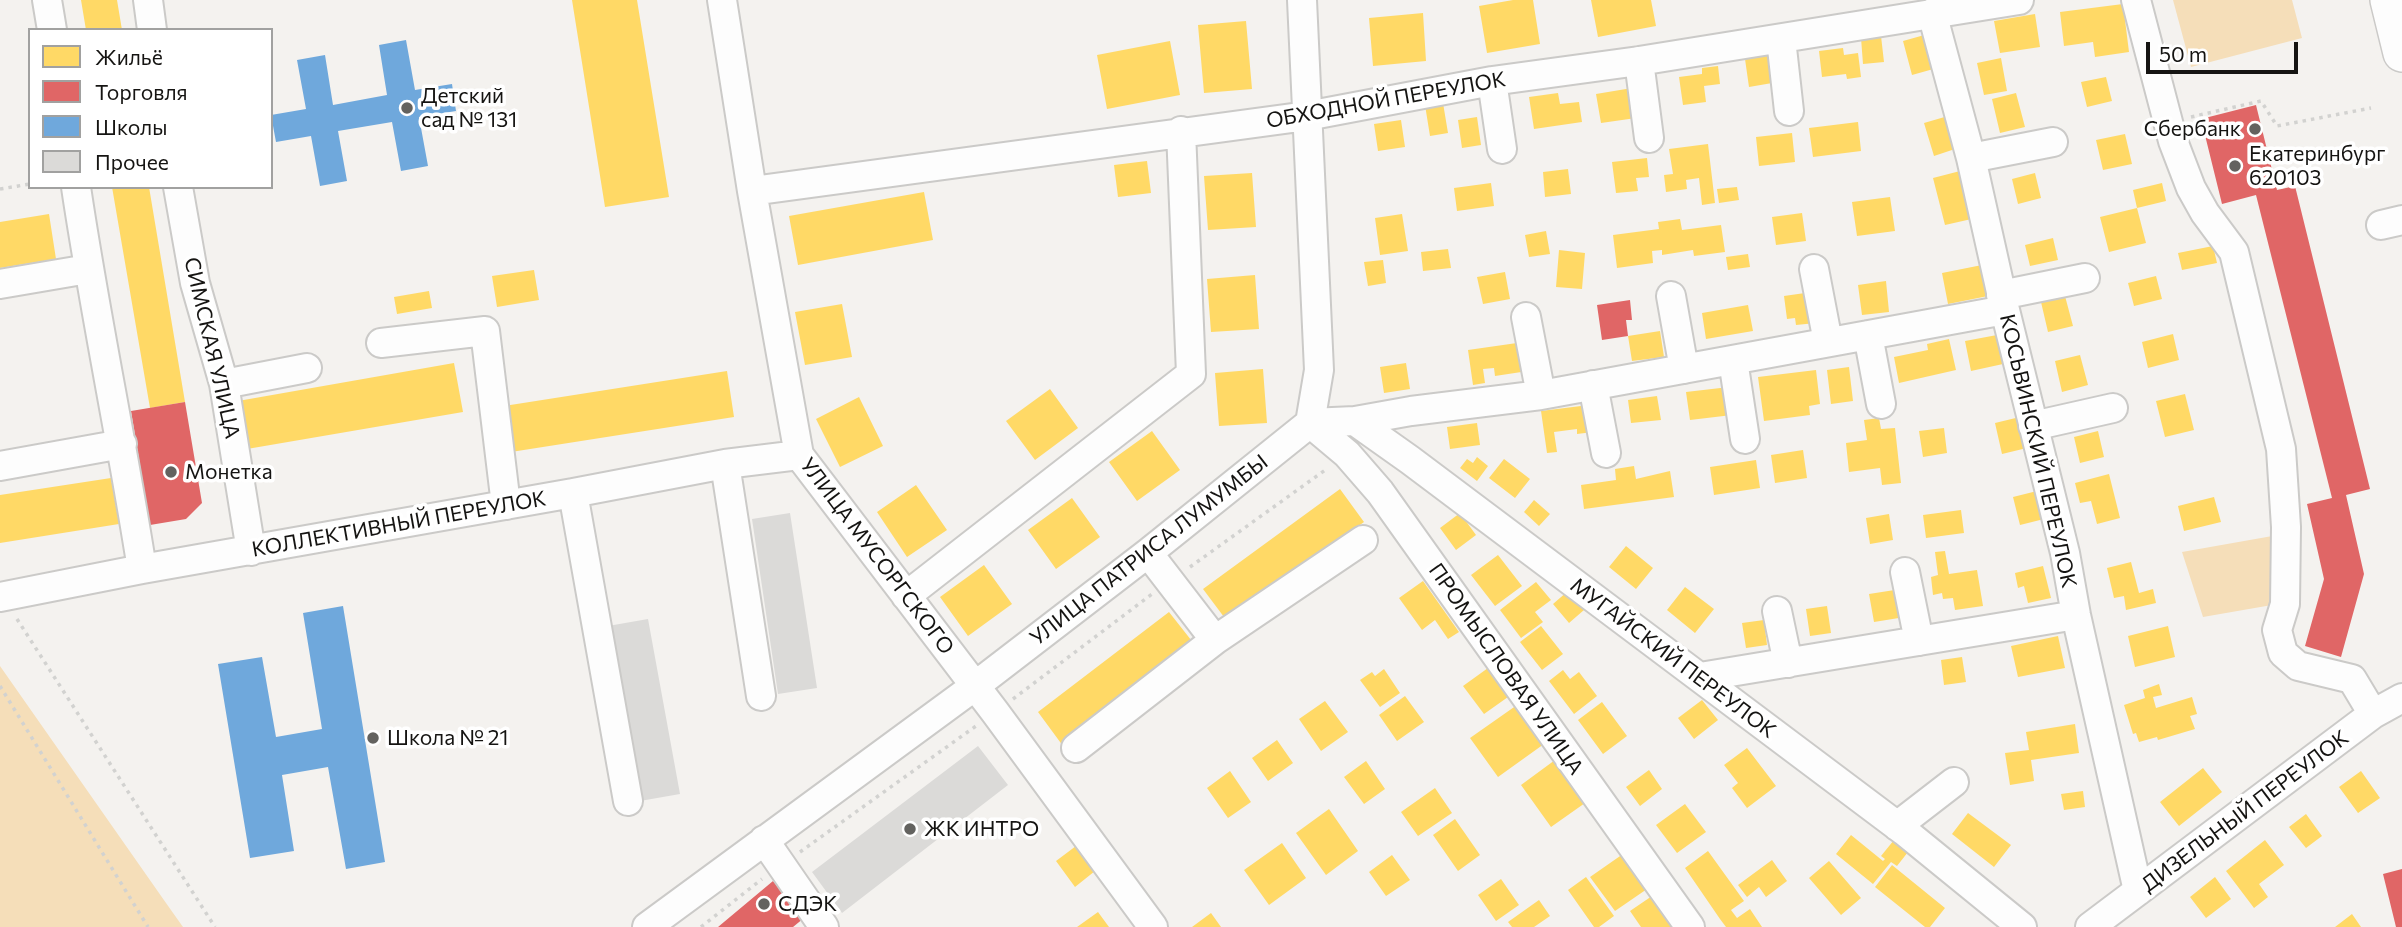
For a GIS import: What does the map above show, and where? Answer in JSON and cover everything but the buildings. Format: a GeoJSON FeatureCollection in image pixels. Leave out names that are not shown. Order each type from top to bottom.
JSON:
{"type":"FeatureCollection","features":[{"type":"Feature","properties":{"kind":"main road"},"geometry":{"type":"LineString","coordinates":[[2389,0],[2402,53]]}},
{"type":"Feature","properties":{"kind":"street"},"geometry":{"type":"LineString","coordinates":[[47,0],[52,28]]}},
{"type":"Feature","properties":{"kind":"street","name":"УЛИЦА МУСОРГСКОГО"},"geometry":{"type":"LineString","coordinates":[[722,0],[752,191],[799,455],[995,712],[1153,927]]}},
{"type":"Feature","properties":{"kind":"street"},"geometry":{"type":"LineString","coordinates":[[1302,0],[1319,370],[1310,423],[1355,421],[1411,411],[1541,395],[1868,335],[2003,303],[2085,278]]}},
{"type":"Feature","properties":{"kind":"street","name":"ОБХОДНОЙ ПЕРЕУЛОК"},"geometry":{"type":"LineString","coordinates":[[752,191],[1307,116],[1492,81],[1781,39],[1946,8],[2019,0]]}},
{"type":"Feature","properties":{"kind":"street"},"geometry":{"type":"LineString","coordinates":[[2136,0],[2168,122],[2191,188],[2205,214],[2234,252],[2281,449],[2286,527],[2285,604],[2277,630],[2283,653],[2298,666],[2353,679],[2373,715]]}},
{"type":"Feature","properties":{"kind":"street","name":"КОСЬВИНСКИЙ ПЕРЕУЛОК"},"geometry":{"type":"LineString","coordinates":[[1946,8],[1971,158],[2003,303],[2065,553],[2076,615],[2138,891]]}},
{"type":"Feature","properties":{"kind":"street"},"geometry":{"type":"LineString","coordinates":[[1781,39],[1789,111]]}},
{"type":"Feature","properties":{"kind":"street"},"geometry":{"type":"LineString","coordinates":[[1639,61],[1648,138]]}},
{"type":"Feature","properties":{"kind":"street"},"geometry":{"type":"LineString","coordinates":[[1492,81],[1502,149]]}},
{"type":"Feature","properties":{"kind":"street"},"geometry":{"type":"LineString","coordinates":[[906,596],[1191,374],[1181,131]]}},
{"type":"Feature","properties":{"kind":"street"},"geometry":{"type":"LineString","coordinates":[[1971,158],[2053,142]]}},
{"type":"Feature","properties":{"kind":"street"},"geometry":{"type":"LineString","coordinates":[[76,189],[142,569]]}},
{"type":"Feature","properties":{"kind":"street","name":"СИМСКАЯ УЛИЦА"},"geometry":{"type":"LineString","coordinates":[[178,189],[195,283],[224,384],[251,551]]}},
{"type":"Feature","properties":{"kind":"street"},"geometry":{"type":"LineString","coordinates":[[0,284],[88,269]]}},
{"type":"Feature","properties":{"kind":"street"},"geometry":{"type":"LineString","coordinates":[[1814,269],[1828,342]]}},
{"type":"Feature","properties":{"kind":"street"},"geometry":{"type":"LineString","coordinates":[[1671,296],[1684,369]]}},
{"type":"Feature","properties":{"kind":"street"},"geometry":{"type":"LineString","coordinates":[[1526,317],[1541,395]]}},
{"type":"Feature","properties":{"kind":"street"},"geometry":{"type":"LineString","coordinates":[[381,343],[485,331],[506,505]]}},
{"type":"Feature","properties":{"kind":"street"},"geometry":{"type":"LineString","coordinates":[[1868,335],[1881,404]]}},
{"type":"Feature","properties":{"kind":"street"},"geometry":{"type":"LineString","coordinates":[[1733,360],[1745,439]]}},
{"type":"Feature","properties":{"kind":"street"},"geometry":{"type":"LineString","coordinates":[[224,384],[307,368]]}},
{"type":"Feature","properties":{"kind":"street"},"geometry":{"type":"LineString","coordinates":[[1593,385],[1606,453]]}},
{"type":"Feature","properties":{"kind":"street"},"geometry":{"type":"LineString","coordinates":[[2033,426],[2113,408]]}},
{"type":"Feature","properties":{"kind":"street","name":"МУГАЙСКИЙ ПЕРЕУЛОК"},"geometry":{"type":"LineString","coordinates":[[1355,421],[1897,826],[2022,927]]}},
{"type":"Feature","properties":{"kind":"street","name":"ПРОМЫСЛОВАЯ УЛИЦА"},"geometry":{"type":"LineString","coordinates":[[1310,423],[1347,454],[1380,492],[1690,927]]}},
{"type":"Feature","properties":{"kind":"street","name":"УЛИЦА ПАТРИСА ЛУМУМБЫ"},"geometry":{"type":"LineString","coordinates":[[650,926],[975,686],[1149,553],[1310,423]]}},
{"type":"Feature","properties":{"kind":"street"},"geometry":{"type":"LineString","coordinates":[[0,466],[122,444]]}},
{"type":"Feature","properties":{"kind":"street","name":"КОЛЛЕКТИВНЫЙ ПЕРЕУЛОК"},"geometry":{"type":"LineString","coordinates":[[1,597],[725,464],[799,455]]}},
{"type":"Feature","properties":{"kind":"street"},"geometry":{"type":"LineString","coordinates":[[725,464],[761,696]]}},
{"type":"Feature","properties":{"kind":"street"},"geometry":{"type":"LineString","coordinates":[[573,493],[628,801]]}},
{"type":"Feature","properties":{"kind":"street"},"geometry":{"type":"LineString","coordinates":[[1076,748],[1216,640],[1363,540]]}},
{"type":"Feature","properties":{"kind":"street"},"geometry":{"type":"LineString","coordinates":[[1149,553],[1216,640]]}},
{"type":"Feature","properties":{"kind":"street"},"geometry":{"type":"LineString","coordinates":[[1905,572],[1919,641]]}},
{"type":"Feature","properties":{"kind":"street"},"geometry":{"type":"LineString","coordinates":[[1777,611],[1788,663]]}},
{"type":"Feature","properties":{"kind":"street"},"geometry":{"type":"LineString","coordinates":[[1700,677],[2076,615]]}},
{"type":"Feature","properties":{"kind":"street","name":"ДИЗЕЛЬНЫЙ ПЕРЕУЛОК"},"geometry":{"type":"LineString","coordinates":[[2090,927],[2373,715],[2402,698]]}},
{"type":"Feature","properties":{"kind":"street"},"geometry":{"type":"LineString","coordinates":[[1897,826],[1954,782]]}},
{"type":"Feature","properties":{"kind":"street"},"geometry":{"type":"LineString","coordinates":[[764,840],[824,927]]}},
{"type":"Feature","properties":{"kind":"path"},"geometry":{"type":"LineString","coordinates":[[2168,122],[2261,101],[2277,126],[2371,108]]}},
{"type":"Feature","properties":{"kind":"path"},"geometry":{"type":"LineString","coordinates":[[0,189],[28,184]]}},
{"type":"Feature","properties":{"kind":"path"},"geometry":{"type":"LineString","coordinates":[[701,927],[780,866],[1347,454]]}},
{"type":"Feature","properties":{"kind":"path"},"geometry":{"type":"LineString","coordinates":[[1,597],[215,927]]}},
{"type":"Feature","properties":{"kind":"path"},"geometry":{"type":"LineString","coordinates":[[0,686],[148,927]]}},
{"type":"Feature","properties":{"kind":"shaded area"},"geometry":{"type":"Polygon","coordinates":[[[2173,0],[2292,0],[2302,38],[2191,67],[2173,0]]]}},
{"type":"Feature","properties":{"kind":"shaded area"},"geometry":{"type":"Polygon","coordinates":[[[2278,535],[2272,605],[2203,617],[2182,552],[2278,535]]]}},
{"type":"Feature","properties":{"kind":"shaded area"},"geometry":{"type":"Polygon","coordinates":[[[0,666],[166,903],[183,927],[0,927],[0,666]]]}},
{"type":"Feature","properties":{"kind":"place","name":"Детский сад № 131"},"geometry":{"type":"Point","coordinates":[407,108]}},
{"type":"Feature","properties":{"kind":"place","name":"Сбербанк"},"geometry":{"type":"Point","coordinates":[2255,129]}},
{"type":"Feature","properties":{"kind":"place","name":"Екатеринбург 620103"},"geometry":{"type":"Point","coordinates":[2235,166]}},
{"type":"Feature","properties":{"kind":"place","name":"Монетка"},"geometry":{"type":"Point","coordinates":[171,472]}},
{"type":"Feature","properties":{"kind":"place","name":"Школа № 21"},"geometry":{"type":"Point","coordinates":[373,738]}},
{"type":"Feature","properties":{"kind":"place","name":"ЖК ИНТРО"},"geometry":{"type":"Point","coordinates":[910,829]}},
{"type":"Feature","properties":{"kind":"place","name":"СДЭК"},"geometry":{"type":"Point","coordinates":[764,904]}}]}
